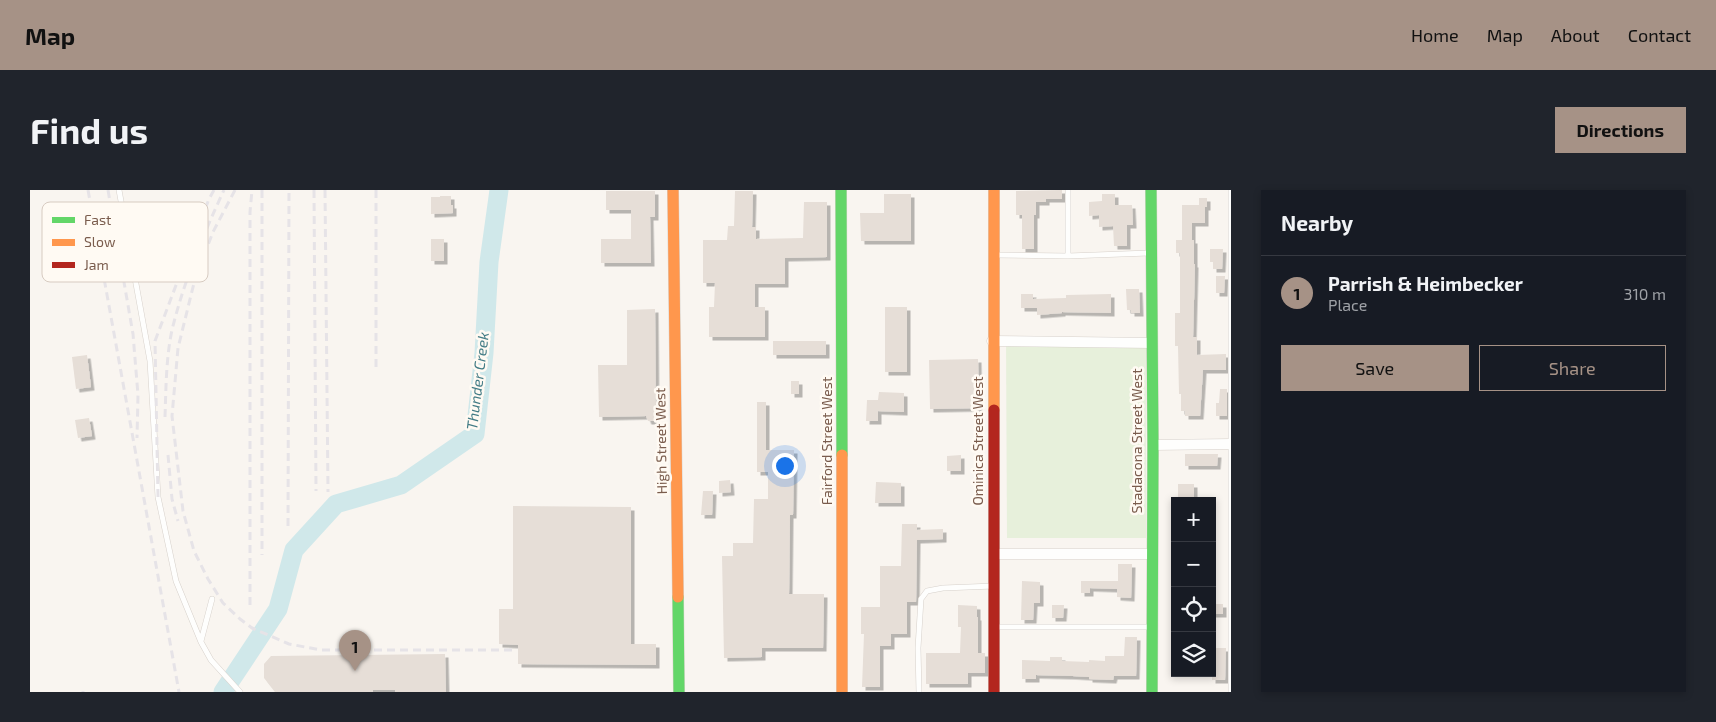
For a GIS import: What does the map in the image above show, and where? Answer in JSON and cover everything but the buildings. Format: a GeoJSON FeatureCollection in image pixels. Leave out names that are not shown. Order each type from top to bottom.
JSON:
{"type":"FeatureCollection","features":[{"type":"Feature","properties":{"kind":"street","name":"High Street West"},"geometry":{"type":"LineString","coordinates":[[673,190],[679,692]]}},
{"type":"Feature","properties":{"kind":"street","name":"Fairford Street West"},"geometry":{"type":"LineString","coordinates":[[841,190],[842,692]]}},
{"type":"Feature","properties":{"kind":"street","name":"Ominica Street West"},"geometry":{"type":"LineString","coordinates":[[994,190],[992,341],[994,692]]}},
{"type":"Feature","properties":{"kind":"street","name":"Stadacona Street West"},"geometry":{"type":"LineString","coordinates":[[1151,190],[1152,692]]}},
{"type":"Feature","properties":{"kind":"street"},"geometry":{"type":"LineString","coordinates":[[992,341],[1152,343]]}},
{"type":"Feature","properties":{"kind":"street"},"geometry":{"type":"LineString","coordinates":[[1153,444],[1230,444]]}},
{"type":"Feature","properties":{"kind":"street"},"geometry":{"type":"LineString","coordinates":[[994,554],[1152,554]]}},
{"type":"Feature","properties":{"kind":"lane"},"geometry":{"type":"LineString","coordinates":[[1068,190],[1068,256]]}},
{"type":"Feature","properties":{"kind":"lane"},"geometry":{"type":"LineString","coordinates":[[1231,191],[1231,692]]}},
{"type":"Feature","properties":{"kind":"lane"},"geometry":{"type":"LineString","coordinates":[[993,255],[1068,256],[1152,253]]}},
{"type":"Feature","properties":{"kind":"lane"},"geometry":{"type":"LineString","coordinates":[[136,282],[150,361],[158,498],[176,581],[201,642],[211,660],[240,692]]}},
{"type":"Feature","properties":{"kind":"lane"},"geometry":{"type":"LineString","coordinates":[[919,692],[918,648],[921,600],[927,591],[942,588],[994,586]]}},
{"type":"Feature","properties":{"kind":"lane"},"geometry":{"type":"LineString","coordinates":[[201,642],[212,599]]}},
{"type":"Feature","properties":{"kind":"lane"},"geometry":{"type":"LineString","coordinates":[[994,627],[1153,627]]}},
{"type":"Feature","properties":{"kind":"green space"},"geometry":{"type":"Polygon","coordinates":[[[1006,340],[1146,340],[1146,538],[1007,538],[1006,340]]]}},
{"type":"Feature","properties":{"kind":"waterway","name":"Thunder Creek"},"geometry":{"type":"LineString","coordinates":[[223,692],[278,609],[294,550],[336,504],[401,485],[475,434],[484,353],[489,262],[499,190]]}},
{"type":"Feature","properties":{"kind":"railway"},"geometry":{"type":"LineString","coordinates":[[88,190],[90,202]]}},
{"type":"Feature","properties":{"kind":"railway"},"geometry":{"type":"LineString","coordinates":[[108,190],[110,202]]}},
{"type":"Feature","properties":{"kind":"railway"},"geometry":{"type":"LineString","coordinates":[[208,202],[214,190]]}},
{"type":"Feature","properties":{"kind":"railway"},"geometry":{"type":"LineString","coordinates":[[208,226],[224,190]]}},
{"type":"Feature","properties":{"kind":"railway"},"geometry":{"type":"LineString","coordinates":[[208,245],[235,190]]}},
{"type":"Feature","properties":{"kind":"railway"},"geometry":{"type":"LineString","coordinates":[[250,605],[250,212],[252,190]]}},
{"type":"Feature","properties":{"kind":"railway"},"geometry":{"type":"LineString","coordinates":[[262,190],[262,555]]}},
{"type":"Feature","properties":{"kind":"railway"},"geometry":{"type":"LineString","coordinates":[[288,526],[289,190]]}},
{"type":"Feature","properties":{"kind":"railway"},"geometry":{"type":"LineString","coordinates":[[314,190],[316,491]]}},
{"type":"Feature","properties":{"kind":"railway"},"geometry":{"type":"LineString","coordinates":[[325,190],[328,492]]}},
{"type":"Feature","properties":{"kind":"railway"},"geometry":{"type":"LineString","coordinates":[[376,190],[376,371]]}},
{"type":"Feature","properties":{"kind":"railway"},"geometry":{"type":"LineString","coordinates":[[105,282],[179,692]]}},
{"type":"Feature","properties":{"kind":"railway"},"geometry":{"type":"LineString","coordinates":[[124,282],[133,334],[138,395],[137,438]]}},
{"type":"Feature","properties":{"kind":"railway"},"geometry":{"type":"LineString","coordinates":[[158,497],[155,341],[177,282]]}},
{"type":"Feature","properties":{"kind":"railway"},"geometry":{"type":"LineString","coordinates":[[165,417],[167,362],[170,341],[186,282]]}},
{"type":"Feature","properties":{"kind":"railway"},"geometry":{"type":"LineString","coordinates":[[194,282],[178,348],[172,416],[183,511],[194,551],[223,603],[252,628],[289,644],[321,650],[513,650]]}},
{"type":"Feature","properties":{"kind":"railway"},"geometry":{"type":"LineString","coordinates":[[168,455],[172,499],[178,521]]}},
{"type":"Feature","properties":{"kind":"traffic: fast"},"geometry":{"type":"LineString","coordinates":[[841,190],[842,455]]}},
{"type":"Feature","properties":{"kind":"traffic: fast"},"geometry":{"type":"LineString","coordinates":[[1151,190],[1152,692]]}},
{"type":"Feature","properties":{"kind":"traffic: fast"},"geometry":{"type":"LineString","coordinates":[[678,597],[679,692]]}},
{"type":"Feature","properties":{"kind":"traffic: slow"},"geometry":{"type":"LineString","coordinates":[[673,190],[678,597]]}},
{"type":"Feature","properties":{"kind":"traffic: slow"},"geometry":{"type":"LineString","coordinates":[[994,190],[994,410]]}},
{"type":"Feature","properties":{"kind":"traffic: slow"},"geometry":{"type":"LineString","coordinates":[[842,455],[842,692]]}},
{"type":"Feature","properties":{"kind":"traffic: jam"},"geometry":{"type":"LineString","coordinates":[[994,410],[994,692]]}},
{"type":"Feature","properties":{"kind":"place","name":"Parrish & Heimbecker"},"geometry":{"type":"Point","coordinates":[355,671]}}]}
